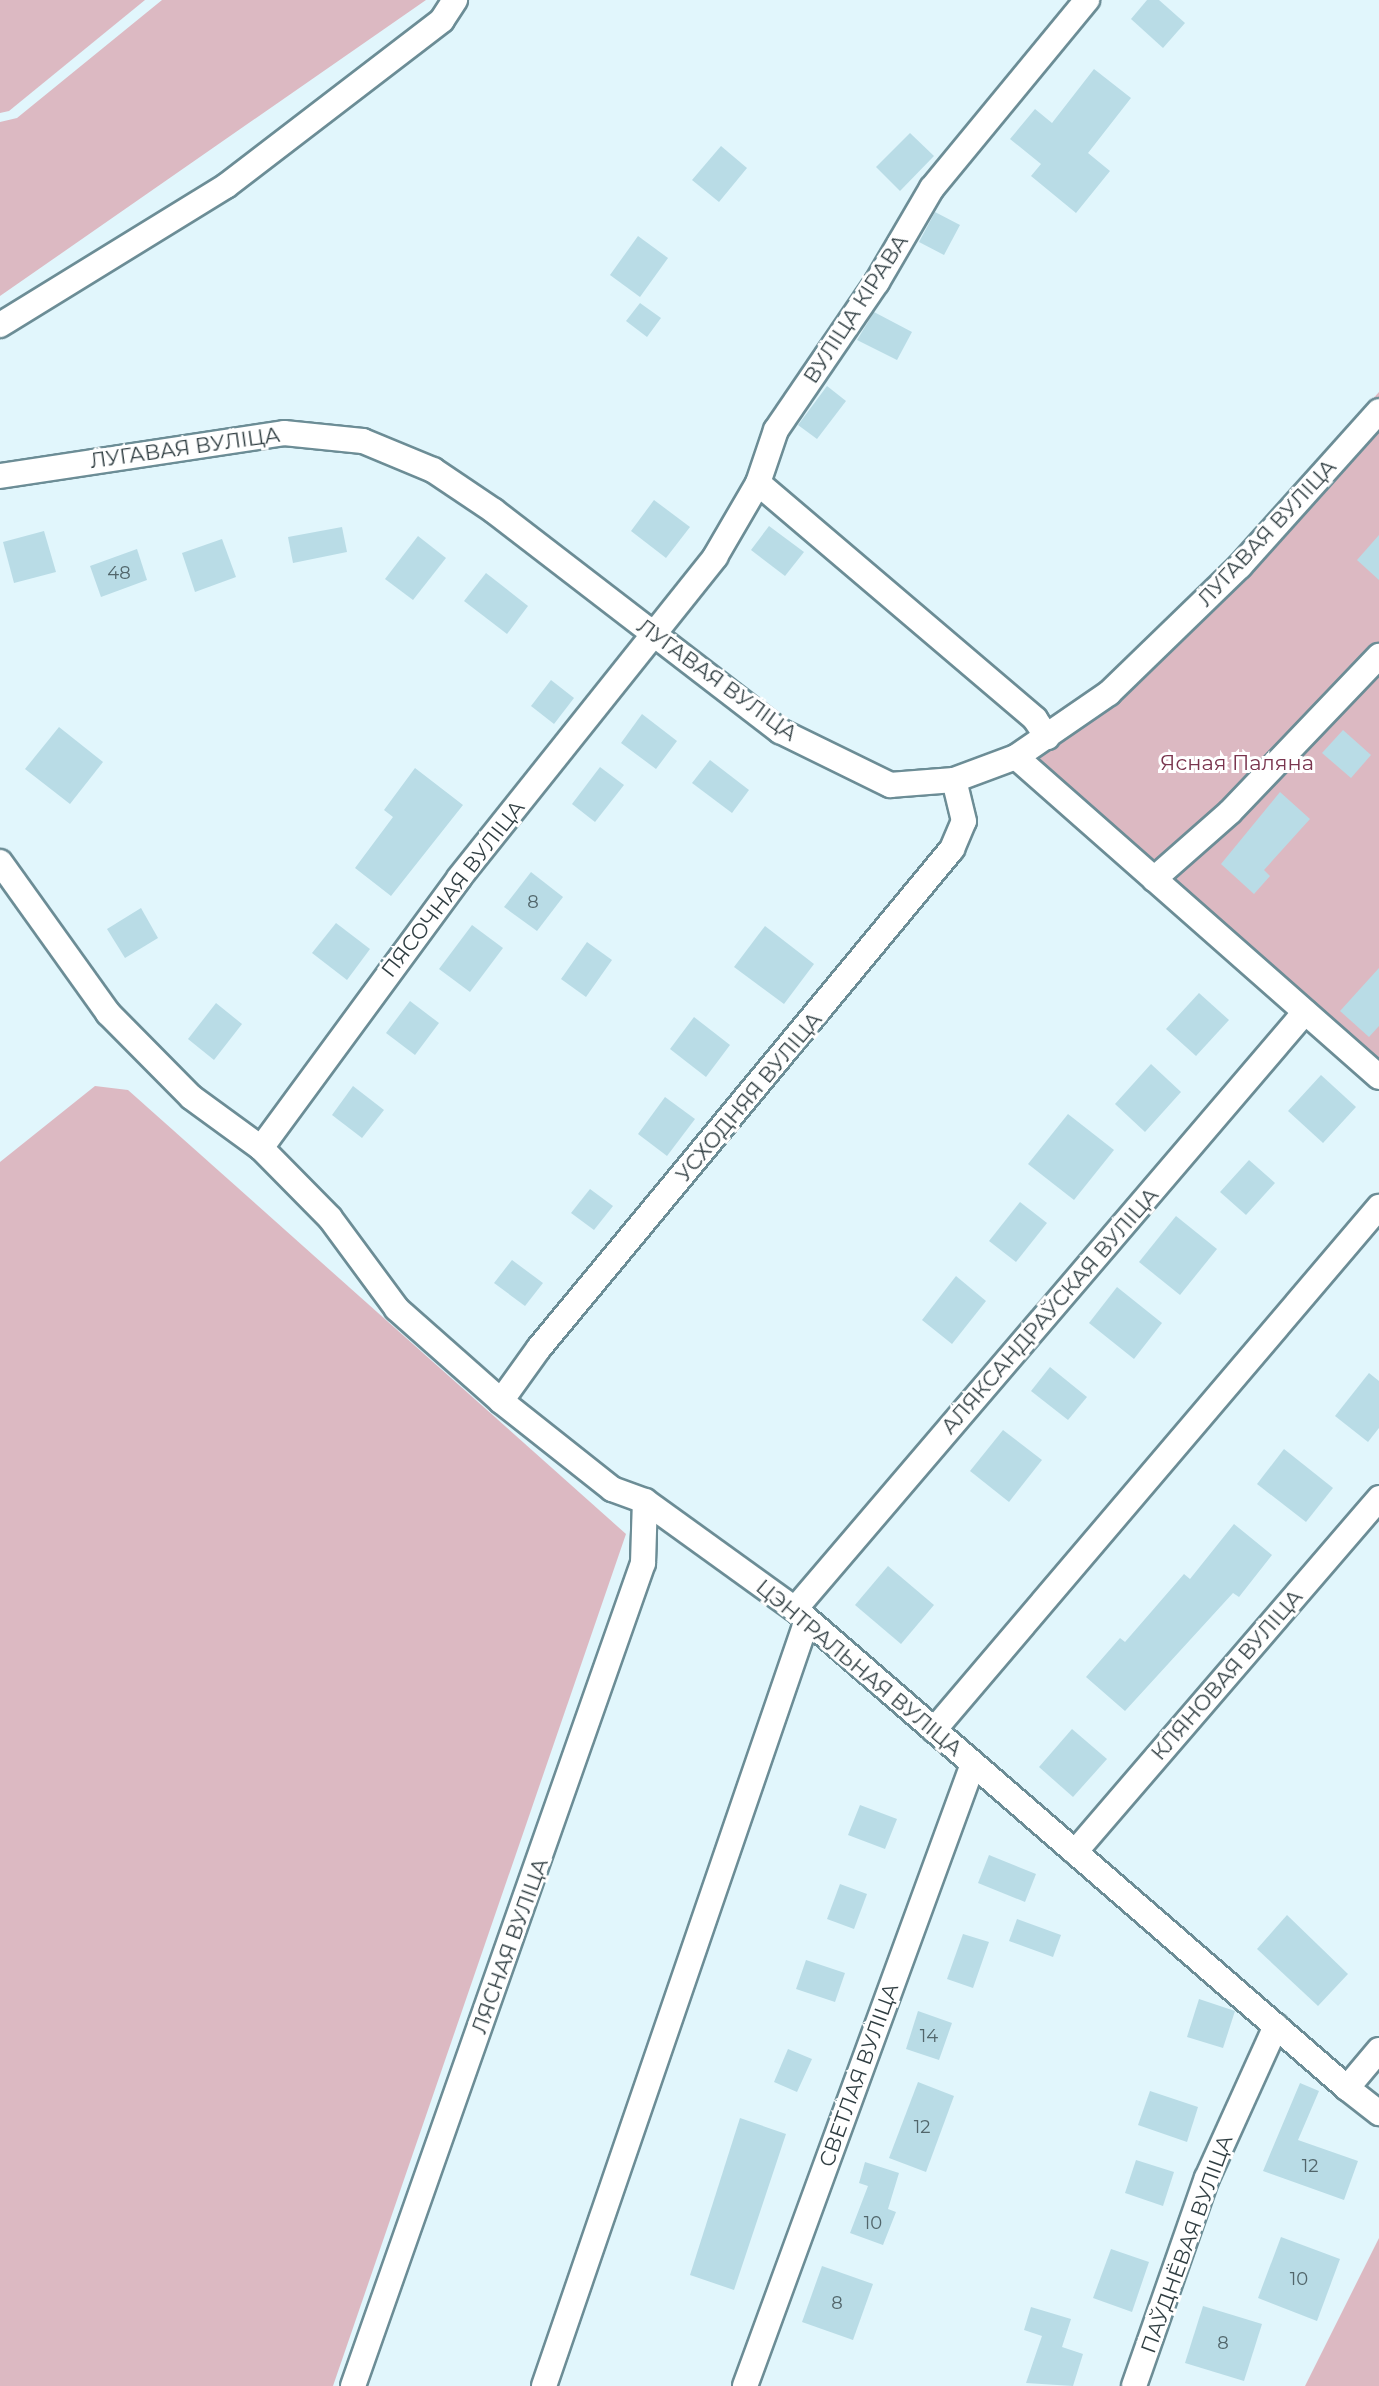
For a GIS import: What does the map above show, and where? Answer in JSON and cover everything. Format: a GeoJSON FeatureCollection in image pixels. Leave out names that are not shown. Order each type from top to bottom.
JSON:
{"type":"FeatureCollection","features":[{"type":"Feature","properties":{"kind":"street"},"geometry":{"type":"LineString","coordinates":[[0,325],[226,186],[442,20],[455,0]]}},
{"type":"Feature","properties":{"kind":"street","name":"ВУЛІЦА КІРАВА"},"geometry":{"type":"LineString","coordinates":[[652,635],[715,556],[758,483],[776,430],[877,282],[932,188],[1087,0]]}},
{"type":"Feature","properties":{"kind":"street","name":"ЛУГАВАЯ ВУЛІЦА"},"geometry":{"type":"LineString","coordinates":[[0,476],[284,433],[363,441],[433,470],[780,731],[890,785],[954,780],[1016,757],[1109,693],[1240,566],[1379,411]]}},
{"type":"Feature","properties":{"kind":"street"},"geometry":{"type":"LineString","coordinates":[[758,483],[1035,719],[1047,737]]}},
{"type":"Feature","properties":{"kind":"street","name":"ПЯСОЧНАЯ ВУЛІЦА"},"geometry":{"type":"LineString","coordinates":[[261,1148],[459,878],[652,635]]}},
{"type":"Feature","properties":{"kind":"street"},"geometry":{"type":"LineString","coordinates":[[1154,879],[1230,812],[1379,656]]}},
{"type":"Feature","properties":{"kind":"street"},"geometry":{"type":"LineString","coordinates":[[1016,757],[1305,1012],[1376,1069]]}},
{"type":"Feature","properties":{"kind":"street","name":"УСХОДНЯЯ ВУЛІЦА"},"geometry":{"type":"LineString","coordinates":[[501,1401],[539,1348],[952,849],[964,821],[954,780]]}},
{"type":"Feature","properties":{"kind":"street","name":"ЦЭНТРАЛЬНАЯ ВУЛІЦА"},"geometry":{"type":"LineString","coordinates":[[0,863],[108,1013],[191,1097],[261,1148],[330,1218],[397,1308],[501,1401],[612,1489],[645,1501],[801,1614],[1379,2113]]}},
{"type":"Feature","properties":{"kind":"street","name":"АЛЯКСАНДРАЎСКАЯ ВУЛІЦА"},"geometry":{"type":"LineString","coordinates":[[801,1614],[1305,1012]]}},
{"type":"Feature","properties":{"kind":"street"},"geometry":{"type":"LineString","coordinates":[[934,1730],[1379,1207]]}},
{"type":"Feature","properties":{"kind":"street","name":"КЛЯНОВАЯ ВУЛІЦА"},"geometry":{"type":"LineString","coordinates":[[1074,1852],[1379,1498]]}},
{"type":"Feature","properties":{"kind":"street","name":"ЛЯСНАЯ ВУЛІЦА"},"geometry":{"type":"LineString","coordinates":[[353,2386],[643,1563],[645,1501]]}},
{"type":"Feature","properties":{"kind":"street"},"geometry":{"type":"LineString","coordinates":[[544,2386],[801,1614]]}},
{"type":"Feature","properties":{"kind":"street","name":"СВЕТЛАЯ ВУЛІЦА"},"geometry":{"type":"LineString","coordinates":[[745,2386],[973,1764]]}},
{"type":"Feature","properties":{"kind":"street","name":"ПАЎДНЁВАЯ ВУЛІЦА"},"geometry":{"type":"LineString","coordinates":[[1135,2386],[1207,2178],[1276,2026]]}},
{"type":"Feature","properties":{"kind":"street"},"geometry":{"type":"LineString","coordinates":[[1347,2088],[1379,2050]]}},
{"type":"Feature","properties":{"kind":"green space"},"geometry":{"type":"Polygon","coordinates":[[[0,0],[145,0],[9,111],[0,113],[0,0]]]}},
{"type":"Feature","properties":{"kind":"green space"},"geometry":{"type":"Polygon","coordinates":[[[162,0],[426,0],[0,296],[0,122],[17,118],[162,0]]]}},
{"type":"Feature","properties":{"kind":"green space","name":"Ясная Паляна"},"geometry":{"type":"Polygon","coordinates":[[[1379,392],[1379,1077],[1016,757],[1109,693],[1379,392]]]}},
{"type":"Feature","properties":{"kind":"green space"},"geometry":{"type":"Polygon","coordinates":[[[95,1086],[128,1090],[626,1534],[333,2386],[0,2386],[0,1162],[95,1086]]]}},
{"type":"Feature","properties":{"kind":"green space"},"geometry":{"type":"Polygon","coordinates":[[[1379,2238],[1379,2386],[1305,2386],[1379,2238]]]}},
{"type":"Feature","properties":{"kind":"building"},"geometry":{"type":"Polygon","coordinates":[[[1147,0],[1159,0],[1185,23],[1163,48],[1131,19],[1147,0]]]}},
{"type":"Feature","properties":{"kind":"building"},"geometry":{"type":"Polygon","coordinates":[[[1094,69],[1131,98],[1088,153],[1110,171],[1076,213],[1031,176],[1041,164],[1010,139],[1035,109],[1052,123],[1094,69]]]}},
{"type":"Feature","properties":{"kind":"building"},"geometry":{"type":"Polygon","coordinates":[[[910,133],[934,156],[900,191],[876,167],[910,133]]]}},
{"type":"Feature","properties":{"kind":"building"},"geometry":{"type":"Polygon","coordinates":[[[721,146],[747,168],[719,202],[692,180],[721,146]]]}},
{"type":"Feature","properties":{"kind":"building"},"geometry":{"type":"Polygon","coordinates":[[[935,212],[960,225],[944,255],[919,242],[935,212]]]}},
{"type":"Feature","properties":{"kind":"building"},"geometry":{"type":"Polygon","coordinates":[[[638,236],[668,258],[640,297],[610,275],[638,236]]]}},
{"type":"Feature","properties":{"kind":"building"},"geometry":{"type":"Polygon","coordinates":[[[640,303],[661,318],[647,337],[626,321],[640,303]]]}},
{"type":"Feature","properties":{"kind":"building"},"geometry":{"type":"Polygon","coordinates":[[[874,312],[912,332],[897,360],[857,340],[874,312]]]}},
{"type":"Feature","properties":{"kind":"building"},"geometry":{"type":"Polygon","coordinates":[[[827,386],[846,401],[817,439],[798,425],[827,386]]]}},
{"type":"Feature","properties":{"kind":"building"},"geometry":{"type":"Polygon","coordinates":[[[654,500],[690,527],[666,558],[631,531],[654,500]]]}},
{"type":"Feature","properties":{"kind":"building"},"geometry":{"type":"Polygon","coordinates":[[[769,526],[804,552],[785,576],[751,550],[769,526]]]}},
{"type":"Feature","properties":{"kind":"building"},"geometry":{"type":"Polygon","coordinates":[[[342,527],[347,552],[293,563],[288,537],[342,527]]]}},
{"type":"Feature","properties":{"kind":"building"},"geometry":{"type":"Polygon","coordinates":[[[44,531],[56,572],[14,583],[3,542],[44,531]]]}},
{"type":"Feature","properties":{"kind":"building"},"geometry":{"type":"Polygon","coordinates":[[[1379,535],[1379,580],[1357,560],[1379,535]]]}},
{"type":"Feature","properties":{"kind":"building"},"geometry":{"type":"Polygon","coordinates":[[[418,536],[446,558],[413,600],[385,579],[418,536]]]}},
{"type":"Feature","properties":{"kind":"building"},"geometry":{"type":"Polygon","coordinates":[[[222,539],[236,577],[195,592],[182,553],[222,539]]]}},
{"type":"Feature","properties":{"kind":"building"},"geometry":{"type":"Polygon","coordinates":[[[137,549],[147,580],[101,597],[90,566],[137,549]]]}},
{"type":"Feature","properties":{"kind":"building"},"geometry":{"type":"Polygon","coordinates":[[[486,573],[528,606],[507,634],[464,601],[486,573]]]}},
{"type":"Feature","properties":{"kind":"building"},"geometry":{"type":"Polygon","coordinates":[[[551,680],[574,698],[554,724],[531,706],[551,680]]]}},
{"type":"Feature","properties":{"kind":"building"},"geometry":{"type":"Polygon","coordinates":[[[642,714],[677,741],[656,769],[621,743],[642,714]]]}},
{"type":"Feature","properties":{"kind":"building"},"geometry":{"type":"Polygon","coordinates":[[[59,727],[103,762],[70,804],[25,769],[59,727]]]}},
{"type":"Feature","properties":{"kind":"building"},"geometry":{"type":"Polygon","coordinates":[[[1343,730],[1371,755],[1351,778],[1322,753],[1343,730]]]}},
{"type":"Feature","properties":{"kind":"building"},"geometry":{"type":"Polygon","coordinates":[[[710,760],[749,790],[732,813],[692,783],[710,760]]]}},
{"type":"Feature","properties":{"kind":"building"},"geometry":{"type":"Polygon","coordinates":[[[600,767],[624,785],[595,822],[572,804],[600,767]]]}},
{"type":"Feature","properties":{"kind":"building"},"geometry":{"type":"Polygon","coordinates":[[[415,768],[463,805],[391,896],[355,868],[393,817],[384,810],[415,768]]]}},
{"type":"Feature","properties":{"kind":"building"},"geometry":{"type":"Polygon","coordinates":[[[1280,792],[1310,819],[1264,870],[1270,876],[1254,894],[1221,864],[1280,792]]]}},
{"type":"Feature","properties":{"kind":"building"},"geometry":{"type":"Polygon","coordinates":[[[531,872],[563,897],[537,931],[504,907],[531,872]]]}},
{"type":"Feature","properties":{"kind":"building"},"geometry":{"type":"Polygon","coordinates":[[[141,908],[158,938],[125,958],[107,929],[141,908]]]}},
{"type":"Feature","properties":{"kind":"building"},"geometry":{"type":"Polygon","coordinates":[[[336,923],[370,949],[347,980],[312,953],[336,923]]]}},
{"type":"Feature","properties":{"kind":"building"},"geometry":{"type":"Polygon","coordinates":[[[472,925],[503,948],[470,992],[439,969],[472,925]]]}},
{"type":"Feature","properties":{"kind":"building"},"geometry":{"type":"Polygon","coordinates":[[[765,926],[814,964],[784,1004],[734,967],[765,926]]]}},
{"type":"Feature","properties":{"kind":"building"},"geometry":{"type":"Polygon","coordinates":[[[587,942],[612,960],[586,997],[561,979],[587,942]]]}},
{"type":"Feature","properties":{"kind":"building"},"geometry":{"type":"Polygon","coordinates":[[[1379,968],[1379,1026],[1369,1037],[1340,1011],[1379,968]]]}},
{"type":"Feature","properties":{"kind":"building"},"geometry":{"type":"Polygon","coordinates":[[[1199,993],[1229,1020],[1196,1056],[1166,1029],[1199,993]]]}},
{"type":"Feature","properties":{"kind":"building"},"geometry":{"type":"Polygon","coordinates":[[[410,1001],[439,1023],[415,1055],[386,1033],[410,1001]]]}},
{"type":"Feature","properties":{"kind":"building"},"geometry":{"type":"Polygon","coordinates":[[[216,1003],[242,1024],[214,1060],[188,1039],[216,1003]]]}},
{"type":"Feature","properties":{"kind":"building"},"geometry":{"type":"Polygon","coordinates":[[[694,1017],[730,1045],[706,1077],[670,1049],[694,1017]]]}},
{"type":"Feature","properties":{"kind":"building"},"geometry":{"type":"Polygon","coordinates":[[[1151,1064],[1181,1092],[1145,1132],[1115,1104],[1151,1064]]]}},
{"type":"Feature","properties":{"kind":"building"},"geometry":{"type":"Polygon","coordinates":[[[1321,1075],[1356,1107],[1323,1143],[1288,1111],[1321,1075]]]}},
{"type":"Feature","properties":{"kind":"building"},"geometry":{"type":"Polygon","coordinates":[[[353,1086],[384,1110],[362,1138],[332,1115],[353,1086]]]}},
{"type":"Feature","properties":{"kind":"building"},"geometry":{"type":"Polygon","coordinates":[[[665,1097],[695,1119],[667,1156],[638,1134],[665,1097]]]}},
{"type":"Feature","properties":{"kind":"building"},"geometry":{"type":"Polygon","coordinates":[[[1068,1114],[1114,1150],[1074,1200],[1028,1164],[1068,1114]]]}},
{"type":"Feature","properties":{"kind":"building"},"geometry":{"type":"Polygon","coordinates":[[[1249,1160],[1275,1183],[1246,1215],[1220,1192],[1249,1160]]]}},
{"type":"Feature","properties":{"kind":"building"},"geometry":{"type":"Polygon","coordinates":[[[590,1189],[613,1206],[594,1230],[571,1213],[590,1189]]]}},
{"type":"Feature","properties":{"kind":"building"},"geometry":{"type":"Polygon","coordinates":[[[1020,1202],[1047,1223],[1016,1262],[989,1241],[1020,1202]]]}},
{"type":"Feature","properties":{"kind":"building"},"geometry":{"type":"Polygon","coordinates":[[[1176,1216],[1217,1249],[1180,1295],[1139,1262],[1176,1216]]]}},
{"type":"Feature","properties":{"kind":"building"},"geometry":{"type":"Polygon","coordinates":[[[512,1260],[543,1283],[525,1306],[494,1283],[512,1260]]]}},
{"type":"Feature","properties":{"kind":"building"},"geometry":{"type":"Polygon","coordinates":[[[956,1276],[986,1301],[952,1344],[922,1320],[956,1276]]]}},
{"type":"Feature","properties":{"kind":"building"},"geometry":{"type":"Polygon","coordinates":[[[1117,1287],[1162,1323],[1134,1359],[1089,1323],[1117,1287]]]}},
{"type":"Feature","properties":{"kind":"building"},"geometry":{"type":"Polygon","coordinates":[[[1050,1367],[1087,1397],[1068,1420],[1031,1391],[1050,1367]]]}},
{"type":"Feature","properties":{"kind":"building"},"geometry":{"type":"Polygon","coordinates":[[[1369,1373],[1379,1381],[1379,1428],[1368,1442],[1335,1416],[1369,1373]]]}},
{"type":"Feature","properties":{"kind":"building"},"geometry":{"type":"Polygon","coordinates":[[[1003,1430],[1042,1460],[1009,1502],[970,1471],[1003,1430]]]}},
{"type":"Feature","properties":{"kind":"building"},"geometry":{"type":"Polygon","coordinates":[[[1284,1449],[1333,1488],[1306,1522],[1257,1484],[1284,1449]]]}},
{"type":"Feature","properties":{"kind":"building"},"geometry":{"type":"Polygon","coordinates":[[[1234,1524],[1272,1555],[1239,1597],[1233,1593],[1125,1711],[1086,1677],[1120,1638],[1125,1642],[1184,1574],[1190,1579],[1234,1524]]]}},
{"type":"Feature","properties":{"kind":"building"},"geometry":{"type":"Polygon","coordinates":[[[888,1566],[934,1605],[901,1644],[855,1605],[888,1566]]]}},
{"type":"Feature","properties":{"kind":"building"},"geometry":{"type":"Polygon","coordinates":[[[1072,1729],[1107,1759],[1073,1797],[1039,1767],[1072,1729]]]}},
{"type":"Feature","properties":{"kind":"building"},"geometry":{"type":"Polygon","coordinates":[[[860,1805],[897,1819],[885,1849],[848,1835],[860,1805]]]}},
{"type":"Feature","properties":{"kind":"building"},"geometry":{"type":"Polygon","coordinates":[[[989,1855],[1036,1874],[1025,1902],[978,1883],[989,1855]]]}},
{"type":"Feature","properties":{"kind":"building"},"geometry":{"type":"Polygon","coordinates":[[[840,1884],[867,1894],[854,1929],[827,1919],[840,1884]]]}},
{"type":"Feature","properties":{"kind":"building"},"geometry":{"type":"Polygon","coordinates":[[[1287,1915],[1348,1974],[1318,2006],[1257,1949],[1287,1915]]]}},
{"type":"Feature","properties":{"kind":"building"},"geometry":{"type":"Polygon","coordinates":[[[1017,1919],[1061,1935],[1053,1957],[1009,1941],[1017,1919]]]}},
{"type":"Feature","properties":{"kind":"building"},"geometry":{"type":"Polygon","coordinates":[[[963,1934],[989,1942],[973,1988],[947,1979],[963,1934]]]}},
{"type":"Feature","properties":{"kind":"building"},"geometry":{"type":"Polygon","coordinates":[[[806,1960],[845,1973],[835,2002],[796,1989],[806,1960]]]}},
{"type":"Feature","properties":{"kind":"building"},"geometry":{"type":"Polygon","coordinates":[[[1199,1999],[1235,2011],[1223,2048],[1187,2037],[1199,1999]]]}},
{"type":"Feature","properties":{"kind":"building"},"geometry":{"type":"Polygon","coordinates":[[[918,2011],[952,2023],[939,2060],[906,2049],[918,2011]]]}},
{"type":"Feature","properties":{"kind":"building"},"geometry":{"type":"Polygon","coordinates":[[[788,2049],[812,2059],[797,2092],[774,2082],[788,2049]]]}},
{"type":"Feature","properties":{"kind":"building"},"geometry":{"type":"Polygon","coordinates":[[[918,2082],[954,2096],[926,2172],[889,2158],[918,2082]]]}},
{"type":"Feature","properties":{"kind":"building"},"geometry":{"type":"Polygon","coordinates":[[[1300,2083],[1319,2091],[1298,2140],[1358,2161],[1344,2200],[1263,2171],[1300,2083]]]}},
{"type":"Feature","properties":{"kind":"building"},"geometry":{"type":"Polygon","coordinates":[[[1150,2091],[1198,2107],[1187,2142],[1138,2125],[1150,2091]]]}},
{"type":"Feature","properties":{"kind":"building"},"geometry":{"type":"Polygon","coordinates":[[[740,2118],[786,2134],[734,2290],[690,2275],[740,2118]]]}},
{"type":"Feature","properties":{"kind":"building"},"geometry":{"type":"Polygon","coordinates":[[[1136,2160],[1174,2172],[1163,2206],[1125,2193],[1136,2160]]]}},
{"type":"Feature","properties":{"kind":"building"},"geometry":{"type":"Polygon","coordinates":[[[865,2162],[899,2173],[888,2209],[896,2212],[883,2245],[850,2233],[868,2186],[859,2183],[865,2162]]]}},
{"type":"Feature","properties":{"kind":"building"},"geometry":{"type":"Polygon","coordinates":[[[1281,2237],[1340,2259],[1317,2321],[1258,2298],[1281,2237]]]}},
{"type":"Feature","properties":{"kind":"building"},"geometry":{"type":"Polygon","coordinates":[[[1111,2249],[1149,2262],[1132,2312],[1093,2298],[1111,2249]]]}},
{"type":"Feature","properties":{"kind":"building"},"geometry":{"type":"Polygon","coordinates":[[[822,2266],[873,2284],[853,2340],[802,2322],[822,2266]]]}},
{"type":"Feature","properties":{"kind":"building"},"geometry":{"type":"Polygon","coordinates":[[[1203,2306],[1262,2324],[1244,2381],[1185,2363],[1203,2306]]]}},
{"type":"Feature","properties":{"kind":"building"},"geometry":{"type":"Polygon","coordinates":[[[1031,2307],[1071,2319],[1062,2347],[1083,2354],[1073,2386],[1026,2383],[1042,2336],[1024,2330],[1031,2307]]]}}]}
